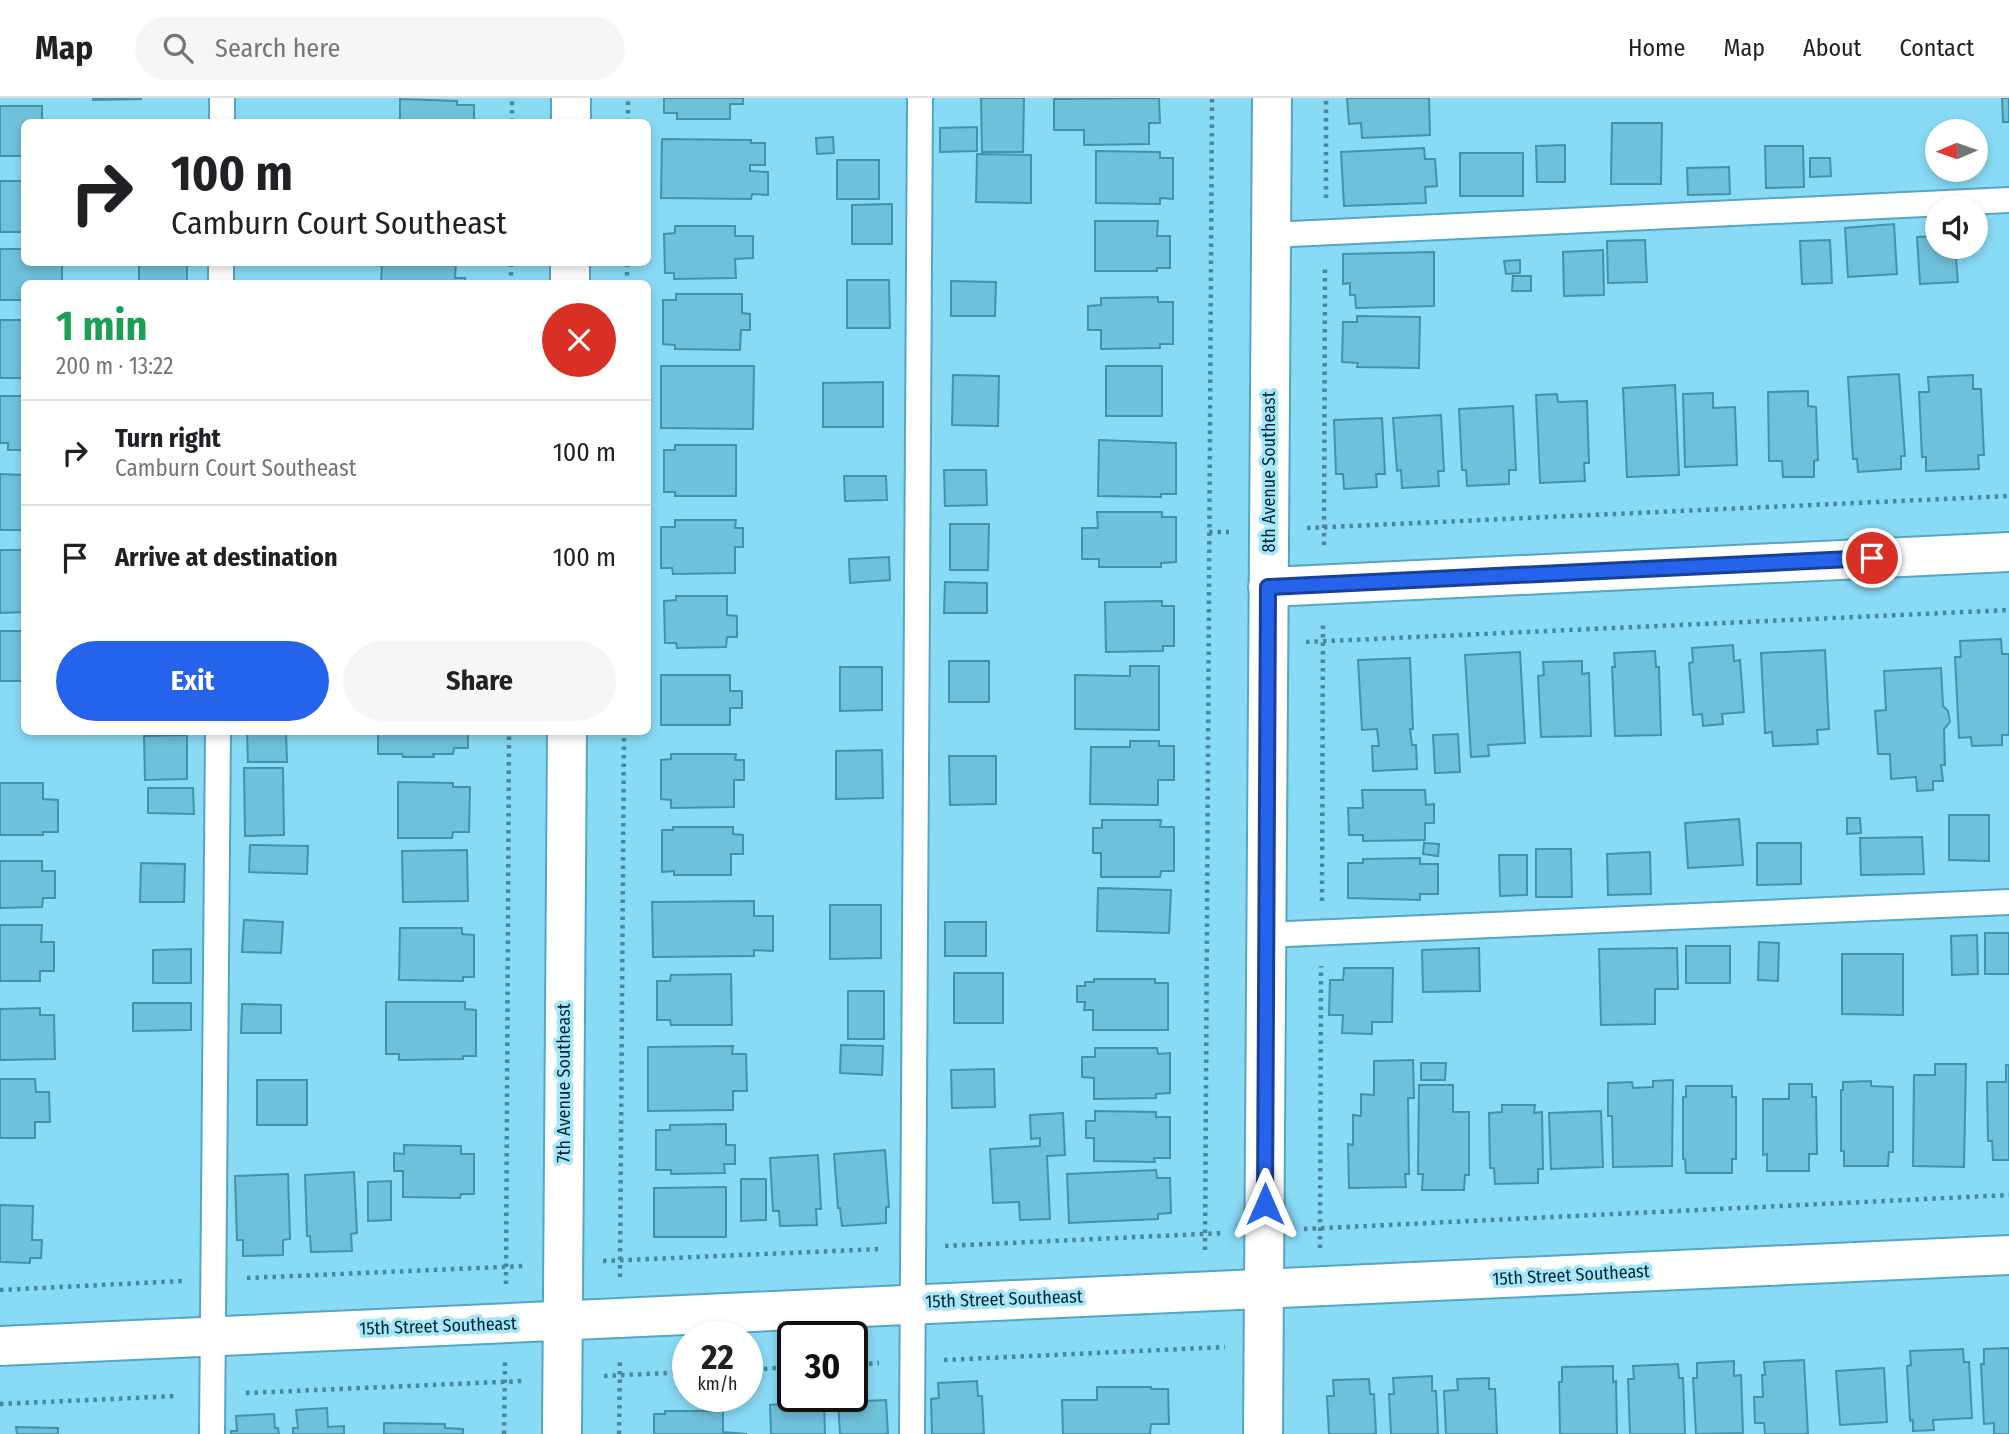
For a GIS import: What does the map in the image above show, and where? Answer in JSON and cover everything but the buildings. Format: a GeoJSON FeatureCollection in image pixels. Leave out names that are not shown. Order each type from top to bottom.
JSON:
{"type":"FeatureCollection","features":[{"type":"Feature","properties":{"kind":"street"},"geometry":{"type":"LineString","coordinates":[[571,98],[571,119]]}},
{"type":"Feature","properties":{"kind":"street","name":"8th Avenue Southeast"},"geometry":{"type":"LineString","coordinates":[[1263,1434],[1272,98]]}},
{"type":"Feature","properties":{"kind":"street"},"geometry":{"type":"LineString","coordinates":[[1268,587],[2009,552]]}},
{"type":"Feature","properties":{"kind":"street","name":"7th Avenue Southeast"},"geometry":{"type":"LineString","coordinates":[[562,1434],[566,735]]}},
{"type":"Feature","properties":{"kind":"street","name":"15th Street Southeast"},"geometry":{"type":"LineString","coordinates":[[0,1346],[2009,1255]]}},
{"type":"Feature","properties":{"kind":"lane"},"geometry":{"type":"LineString","coordinates":[[222,98],[222,119]]}},
{"type":"Feature","properties":{"kind":"lane"},"geometry":{"type":"LineString","coordinates":[[912,1434],[920,98]]}},
{"type":"Feature","properties":{"kind":"lane"},"geometry":{"type":"LineString","coordinates":[[1270,235],[2009,200]]}},
{"type":"Feature","properties":{"kind":"lane"},"geometry":{"type":"LineString","coordinates":[[212,1434],[218,735]]}},
{"type":"Feature","properties":{"kind":"lane"},"geometry":{"type":"LineString","coordinates":[[1265,935],[2009,902]]}},
{"type":"Feature","properties":{"kind":"path"},"geometry":{"type":"LineString","coordinates":[[512,98],[512,119]]}},
{"type":"Feature","properties":{"kind":"path"},"geometry":{"type":"LineString","coordinates":[[628,98],[628,119]]}},
{"type":"Feature","properties":{"kind":"path"},"geometry":{"type":"LineString","coordinates":[[1205,1262],[1212,98]]}},
{"type":"Feature","properties":{"kind":"path"},"geometry":{"type":"LineString","coordinates":[[1324,556],[1326,98]]}},
{"type":"Feature","properties":{"kind":"path"},"geometry":{"type":"LineString","coordinates":[[1296,528],[2009,496]]}},
{"type":"Feature","properties":{"kind":"path"},"geometry":{"type":"LineString","coordinates":[[1209,532],[1237,532]]}},
{"type":"Feature","properties":{"kind":"path"},"geometry":{"type":"LineString","coordinates":[[1295,643],[2009,610]]}},
{"type":"Feature","properties":{"kind":"path"},"geometry":{"type":"LineString","coordinates":[[506,1292],[509,735]]}},
{"type":"Feature","properties":{"kind":"path"},"geometry":{"type":"LineString","coordinates":[[620,1287],[624,735]]}},
{"type":"Feature","properties":{"kind":"path"},"geometry":{"type":"LineString","coordinates":[[1293,1229],[2009,1195]]}},
{"type":"Feature","properties":{"kind":"path"},"geometry":{"type":"LineString","coordinates":[[0,1290],[533,1265]]}},
{"type":"Feature","properties":{"kind":"path"},"geometry":{"type":"LineString","coordinates":[[868,1364],[1230,1347]]}},
{"type":"Feature","properties":{"kind":"path"},"geometry":{"type":"LineString","coordinates":[[619,1434],[620,1348]]}},
{"type":"Feature","properties":{"kind":"path"},"geometry":{"type":"LineString","coordinates":[[504,1434],[505,1353]]}},
{"type":"Feature","properties":{"kind":"path"},"geometry":{"type":"LineString","coordinates":[[592,1377],[672,1373]]}},
{"type":"Feature","properties":{"kind":"path"},"geometry":{"type":"LineString","coordinates":[[0,1404],[532,1381]]}},
{"type":"Feature","properties":{"kind":"route"},"geometry":{"type":"LineString","coordinates":[[1265,1204],[1268,587],[1872,558]]}}]}
